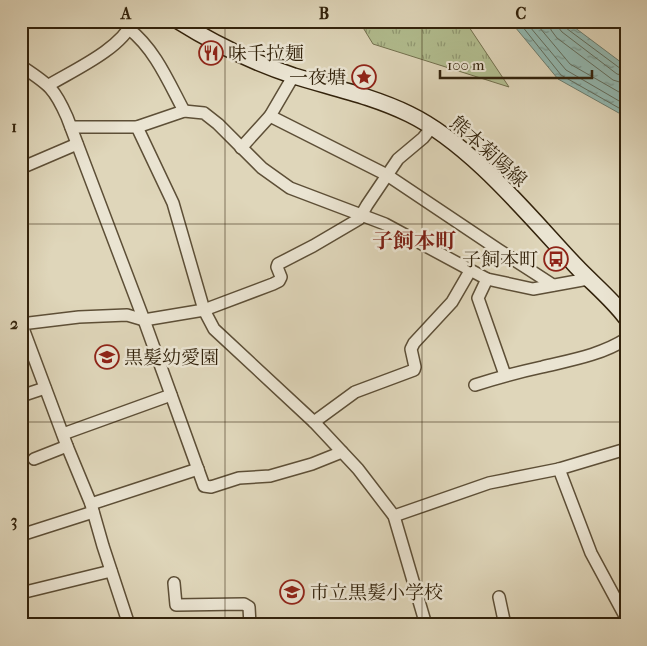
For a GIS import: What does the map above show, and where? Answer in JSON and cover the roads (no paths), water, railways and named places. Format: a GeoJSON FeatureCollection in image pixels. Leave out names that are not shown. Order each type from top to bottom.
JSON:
{"type":"FeatureCollection","features":[{"type":"Feature","properties":{"kind":"main road","name":"熊本菊陽線"},"geometry":{"type":"LineString","coordinates":[[178,21],[213,40],[294,76],[362,95],[409,114],[432,127],[453,142],[480,166],[588,279],[624,309]]}},
{"type":"Feature","properties":{"kind":"street"},"geometry":{"type":"LineString","coordinates":[[48,85],[98,57],[131,25],[151,52],[184,111]]}},
{"type":"Feature","properties":{"kind":"street"},"geometry":{"type":"LineString","coordinates":[[21,66],[48,85],[59,98],[144,320],[204,486],[211,488],[239,478],[270,476],[312,464],[342,452]]}},
{"type":"Feature","properties":{"kind":"street"},"geometry":{"type":"LineString","coordinates":[[241,148],[270,116],[294,76]]}},
{"type":"Feature","properties":{"kind":"street"},"geometry":{"type":"LineString","coordinates":[[71,127],[137,126],[184,111],[204,113],[218,124],[262,168],[290,188],[385,224],[487,279],[533,289],[588,279]]}},
{"type":"Feature","properties":{"kind":"street"},"geometry":{"type":"LineString","coordinates":[[270,116],[387,174],[553,285]]}},
{"type":"Feature","properties":{"kind":"street"},"geometry":{"type":"LineString","coordinates":[[137,126],[173,203],[204,310],[214,329],[314,422],[358,469],[394,516],[426,625]]}},
{"type":"Feature","properties":{"kind":"street"},"geometry":{"type":"LineString","coordinates":[[129,625],[92,508],[21,324],[79,317],[127,315],[144,320],[204,310],[279,281],[278,264],[353,224],[362,215],[398,159],[423,138],[432,127]]}},
{"type":"Feature","properties":{"kind":"street"},"geometry":{"type":"LineString","coordinates":[[21,168],[77,144]]}},
{"type":"Feature","properties":{"kind":"street"},"geometry":{"type":"LineString","coordinates":[[314,422],[355,392],[414,370],[411,349],[414,343],[452,302],[470,271]]}},
{"type":"Feature","properties":{"kind":"street"},"geometry":{"type":"LineString","coordinates":[[487,279],[478,298],[504,375]]}},
{"type":"Feature","properties":{"kind":"street"},"geometry":{"type":"LineString","coordinates":[[475,384],[504,375],[584,357],[616,345],[626,339]]}},
{"type":"Feature","properties":{"kind":"street"},"geometry":{"type":"LineString","coordinates":[[21,396],[45,388]]}},
{"type":"Feature","properties":{"kind":"street"},"geometry":{"type":"LineString","coordinates":[[63,434],[171,395]]}},
{"type":"Feature","properties":{"kind":"street"},"geometry":{"type":"LineString","coordinates":[[34,459],[67,446]]}},
{"type":"Feature","properties":{"kind":"street"},"geometry":{"type":"LineString","coordinates":[[394,516],[489,483],[559,470],[626,449]]}},
{"type":"Feature","properties":{"kind":"street"},"geometry":{"type":"LineString","coordinates":[[21,535],[198,469]]}},
{"type":"Feature","properties":{"kind":"street"},"geometry":{"type":"LineString","coordinates":[[559,470],[592,553],[626,618]]}},
{"type":"Feature","properties":{"kind":"street"},"geometry":{"type":"LineString","coordinates":[[21,593],[111,571]]}},
{"type":"Feature","properties":{"kind":"street"},"geometry":{"type":"LineString","coordinates":[[174,583],[176,605],[244,604],[249,607],[250,625]]}},
{"type":"Feature","properties":{"kind":"street"},"geometry":{"type":"LineString","coordinates":[[499,597],[505,625]]}},
{"type":"Feature","properties":{"kind":"water"},"geometry":{"type":"Polygon","coordinates":[[[512,21],[566,21],[626,66],[626,117],[558,79],[512,21]]]}},
{"type":"Feature","properties":{"kind":"place","name":"味千拉麺"},"geometry":{"type":"Point","coordinates":[211,53]}},
{"type":"Feature","properties":{"kind":"place","name":"一夜塘"},"geometry":{"type":"Point","coordinates":[364,77]}},
{"type":"Feature","properties":{"kind":"place","name":"子飼本町"},"geometry":{"type":"Point","coordinates":[556,259]}},
{"type":"Feature","properties":{"kind":"place","name":"黒髪幼愛園"},"geometry":{"type":"Point","coordinates":[107,357]}},
{"type":"Feature","properties":{"kind":"place","name":"市立黒髪小学校"},"geometry":{"type":"Point","coordinates":[292,592]}},
{"type":"Feature","properties":{"kind":"district","name":"子飼本町"},"geometry":{"type":"Point","coordinates":[414,241]}}]}
